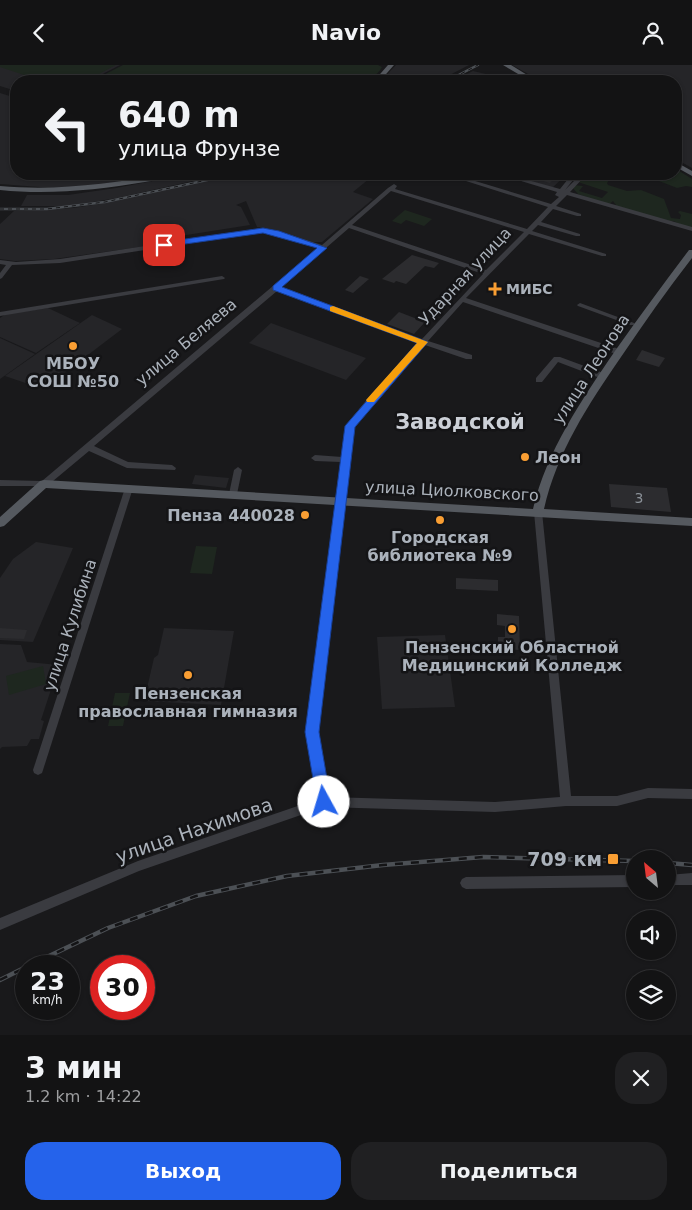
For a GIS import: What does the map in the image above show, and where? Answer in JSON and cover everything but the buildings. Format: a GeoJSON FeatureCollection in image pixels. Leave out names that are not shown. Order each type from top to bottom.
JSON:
{"type":"FeatureCollection","features":[{"type":"Feature","properties":{"kind":"main road"},"geometry":{"type":"LineString","coordinates":[[383,75],[392,65]]}},
{"type":"Feature","properties":{"kind":"main road"},"geometry":{"type":"LineString","coordinates":[[506,65],[524,75]]}},
{"type":"Feature","properties":{"kind":"main road"},"geometry":{"type":"LineString","coordinates":[[0,188],[29,191],[65,191],[143,180]]}},
{"type":"Feature","properties":{"kind":"main road","name":"улица Леонова"},"geometry":{"type":"LineString","coordinates":[[538,513],[544,485],[569,427],[618,352],[692,252]]}},
{"type":"Feature","properties":{"kind":"main road","name":"улица Циолковского"},"geometry":{"type":"LineString","coordinates":[[44,484],[692,522]]}},
{"type":"Feature","properties":{"kind":"main road","name":"улица Беляева"},"geometry":{"type":"LineString","coordinates":[[0,523],[44,484]]}},
{"type":"Feature","properties":{"kind":"street"},"geometry":{"type":"LineString","coordinates":[[468,180],[553,204],[579,215]]}},
{"type":"Feature","properties":{"kind":"street"},"geometry":{"type":"LineString","coordinates":[[521,180],[692,229]]}},
{"type":"Feature","properties":{"kind":"street","name":"Ударная улица"},"geometry":{"type":"LineString","coordinates":[[324,802],[312,732],[348,433],[352,422],[462,299],[553,204],[571,180]]}},
{"type":"Feature","properties":{"kind":"street","name":"Ударная улица"},"geometry":{"type":"LineString","coordinates":[[562,192],[577,180]]}},
{"type":"Feature","properties":{"kind":"street","name":"улица Беляева"},"geometry":{"type":"LineString","coordinates":[[44,484],[349,226],[392,187],[527,231]]}},
{"type":"Feature","properties":{"kind":"street"},"geometry":{"type":"LineString","coordinates":[[536,222],[578,235]]}},
{"type":"Feature","properties":{"kind":"street"},"geometry":{"type":"LineString","coordinates":[[349,226],[488,273]]}},
{"type":"Feature","properties":{"kind":"street"},"geometry":{"type":"LineString","coordinates":[[0,262],[10,264],[60,261],[263,230],[290,236],[322,248]]}},
{"type":"Feature","properties":{"kind":"street"},"geometry":{"type":"LineString","coordinates":[[527,231],[604,255]]}},
{"type":"Feature","properties":{"kind":"street"},"geometry":{"type":"LineString","coordinates":[[0,277],[10,264]]}},
{"type":"Feature","properties":{"kind":"street"},"geometry":{"type":"LineString","coordinates":[[0,314],[222,278]]}},
{"type":"Feature","properties":{"kind":"street"},"geometry":{"type":"LineString","coordinates":[[276,288],[469,357]]}},
{"type":"Feature","properties":{"kind":"street"},"geometry":{"type":"LineString","coordinates":[[462,299],[618,352]]}},
{"type":"Feature","properties":{"kind":"street"},"geometry":{"type":"LineString","coordinates":[[580,305],[632,324]]}},
{"type":"Feature","properties":{"kind":"street"},"geometry":{"type":"LineString","coordinates":[[539,380],[556,359],[603,375]]}},
{"type":"Feature","properties":{"kind":"street"},"geometry":{"type":"LineString","coordinates":[[88,447],[127,465],[172,468]]}},
{"type":"Feature","properties":{"kind":"street"},"geometry":{"type":"LineString","coordinates":[[315,458],[346,460]]}},
{"type":"Feature","properties":{"kind":"street"},"geometry":{"type":"LineString","coordinates":[[233,495],[238,470]]}},
{"type":"Feature","properties":{"kind":"street","name":"улица Циолковского"},"geometry":{"type":"LineString","coordinates":[[0,483],[44,484]]}},
{"type":"Feature","properties":{"kind":"street","name":"улица Кулибина"},"geometry":{"type":"LineString","coordinates":[[38,770],[130,489]]}},
{"type":"Feature","properties":{"kind":"street","name":"улица Леонова"},"geometry":{"type":"LineString","coordinates":[[538,513],[561,801]]}},
{"type":"Feature","properties":{"kind":"street","name":"улица Нахимова"},"geometry":{"type":"LineString","coordinates":[[0,924],[138,866],[324,802],[495,807],[561,801],[617,801],[648,793],[692,794]]}},
{"type":"Feature","properties":{"kind":"street"},"geometry":{"type":"LineString","coordinates":[[676,880],[692,879]]}},
{"type":"Feature","properties":{"kind":"street"},"geometry":{"type":"LineString","coordinates":[[466,883],[626,881]]}},
{"type":"Feature","properties":{"kind":"shaded area"},"geometry":{"type":"Polygon","coordinates":[[[0,65],[120,65],[101,75],[10,75],[10,89],[0,86],[0,65]]]}},
{"type":"Feature","properties":{"kind":"shaded area"},"geometry":{"type":"Polygon","coordinates":[[[0,65],[116,65],[97,75],[24,75],[0,67],[0,65]]]}},
{"type":"Feature","properties":{"kind":"shaded area"},"geometry":{"type":"Polygon","coordinates":[[[123,65],[378,65],[382,67],[375,75],[104,75],[123,65]]]}},
{"type":"Feature","properties":{"kind":"shaded area"},"geometry":{"type":"Polygon","coordinates":[[[396,65],[469,65],[450,75],[387,75],[396,65]]]}},
{"type":"Feature","properties":{"kind":"shaded area"},"geometry":{"type":"Polygon","coordinates":[[[512,65],[692,65],[692,168],[682,162],[682,75],[530,75],[512,65]]]}},
{"type":"Feature","properties":{"kind":"shaded area"},"geometry":{"type":"Polygon","coordinates":[[[473,71],[490,75],[465,75],[473,71]]]}},
{"type":"Feature","properties":{"kind":"shaded area"},"geometry":{"type":"Polygon","coordinates":[[[0,93],[10,96],[10,180],[130,180],[66,189],[0,184],[0,93]]]}},
{"type":"Feature","properties":{"kind":"shaded area"},"geometry":{"type":"Polygon","coordinates":[[[682,173],[692,179],[692,187],[677,188],[656,180],[682,180],[682,173]]]}},
{"type":"Feature","properties":{"kind":"shaded area"},"geometry":{"type":"Polygon","coordinates":[[[158,180],[197,180],[117,198],[69,206],[21,206],[27,195],[68,195],[158,180]]]}},
{"type":"Feature","properties":{"kind":"shaded area"},"geometry":{"type":"Polygon","coordinates":[[[210,180],[368,180],[353,192],[373,199],[322,242],[311,242],[276,230],[257,227],[246,201],[236,205],[241,207],[250,225],[180,236],[147,246],[54,259],[15,261],[0,259],[0,224],[14,211],[73,208],[106,203],[210,180]]]}},
{"type":"Feature","properties":{"kind":"shaded area"},"geometry":{"type":"Polygon","coordinates":[[[526,180],[561,180],[552,188],[526,180]]]}},
{"type":"Feature","properties":{"kind":"shaded area"},"geometry":{"type":"Polygon","coordinates":[[[580,180],[609,180],[608,185],[627,191],[641,190],[664,199],[671,218],[680,219],[681,215],[678,212],[680,211],[692,214],[692,229],[673,221],[665,221],[618,208],[613,201],[608,205],[578,194],[572,187],[574,185],[583,186],[579,191],[602,198],[608,192],[578,182],[580,180]]]}},
{"type":"Feature","properties":{"kind":"shaded area"},"geometry":{"type":"Polygon","coordinates":[[[405,210],[432,219],[424,226],[406,220],[401,224],[392,221],[405,210]]]}},
{"type":"Feature","properties":{"kind":"shaded area"},"geometry":{"type":"Polygon","coordinates":[[[48,308],[80,323],[36,353],[0,337],[0,318],[6,314],[48,308]]]}},
{"type":"Feature","properties":{"kind":"shaded area","name":"МБОУ СОШ №50"},"geometry":{"type":"Polygon","coordinates":[[[92,315],[122,329],[43,389],[5,376],[92,315]]]}},
{"type":"Feature","properties":{"kind":"shaded area"},"geometry":{"type":"Polygon","coordinates":[[[271,323],[366,358],[346,380],[249,343],[271,323]]]}},
{"type":"Feature","properties":{"kind":"shaded area"},"geometry":{"type":"Polygon","coordinates":[[[0,338],[35,354],[0,379],[0,338]]]}},
{"type":"Feature","properties":{"kind":"shaded area"},"geometry":{"type":"Polygon","coordinates":[[[195,475],[229,478],[226,488],[192,484],[195,475]]]}},
{"type":"Feature","properties":{"kind":"shaded area"},"geometry":{"type":"Polygon","coordinates":[[[36,542],[73,548],[33,642],[0,640],[0,578],[13,559],[36,542]]]}},
{"type":"Feature","properties":{"kind":"shaded area"},"geometry":{"type":"Polygon","coordinates":[[[196,546],[217,547],[212,574],[190,573],[196,546]]]}},
{"type":"Feature","properties":{"kind":"shaded area","name":"Пензенская православная гимназия"},"geometry":{"type":"Polygon","coordinates":[[[164,628],[234,631],[221,705],[144,701],[154,658],[158,655],[164,628]]]}},
{"type":"Feature","properties":{"kind":"shaded area"},"geometry":{"type":"Polygon","coordinates":[[[445,635],[455,707],[382,709],[377,637],[445,635]]]}},
{"type":"Feature","properties":{"kind":"shaded area"},"geometry":{"type":"Polygon","coordinates":[[[0,644],[21,645],[27,662],[59,665],[41,720],[44,721],[39,739],[31,739],[27,746],[2,747],[0,749],[0,644]]]}},
{"type":"Feature","properties":{"kind":"shaded area"},"geometry":{"type":"Polygon","coordinates":[[[43,666],[46,684],[9,695],[6,676],[43,666]]]}},
{"type":"Feature","properties":{"kind":"shaded area"},"geometry":{"type":"Polygon","coordinates":[[[115,693],[130,693],[123,726],[108,726],[115,693]]]}},
{"type":"Feature","properties":{"kind":"railway"},"geometry":{"type":"LineString","coordinates":[[459,75],[478,65]]}},
{"type":"Feature","properties":{"kind":"railway"},"geometry":{"type":"LineString","coordinates":[[0,209],[47,209],[105,202],[207,180]]}},
{"type":"Feature","properties":{"kind":"railway"},"geometry":{"type":"LineString","coordinates":[[51,955],[108,928],[196,896],[287,876],[383,865],[483,857],[626,861]]}},
{"type":"Feature","properties":{"kind":"railway"},"geometry":{"type":"LineString","coordinates":[[676,864],[692,865]]}},
{"type":"Feature","properties":{"kind":"railway"},"geometry":{"type":"LineString","coordinates":[[0,980],[15,972]]}},
{"type":"Feature","properties":{"kind":"slow traffic"},"geometry":{"type":"LineString","coordinates":[[333,309],[423,342],[371,400]]}},
{"type":"Feature","properties":{"kind":"place","name":"МИБС"},"geometry":{"type":"Point","coordinates":[495,289]}},
{"type":"Feature","properties":{"kind":"place","name":"МБОУ СОШ №50"},"geometry":{"type":"Point","coordinates":[73,346]}},
{"type":"Feature","properties":{"kind":"place","name":"Леон"},"geometry":{"type":"Point","coordinates":[525,457]}},
{"type":"Feature","properties":{"kind":"place","name":"Пенза 440028"},"geometry":{"type":"Point","coordinates":[305,515]}},
{"type":"Feature","properties":{"kind":"place","name":"Городская библиотека №9"},"geometry":{"type":"Point","coordinates":[440,520]}},
{"type":"Feature","properties":{"kind":"place","name":"Пензенский Областной Медицинский Колледж"},"geometry":{"type":"Point","coordinates":[512,629]}},
{"type":"Feature","properties":{"kind":"place","name":"Пензенская православная гимназия"},"geometry":{"type":"Point","coordinates":[188,675]}},
{"type":"Feature","properties":{"kind":"place","name":"709 км"},"geometry":{"type":"Point","coordinates":[613,859]}},
{"type":"Feature","properties":{"kind":"district","name":"Заводской"},"geometry":{"type":"Point","coordinates":[460,422]}},
{"type":"Feature","properties":{"kind":"route"},"geometry":{"type":"LineString","coordinates":[[164,245],[263,230],[276,232],[322,248],[276,288],[423,342],[352,422],[348,433],[312,732],[324,802]]}}]}
